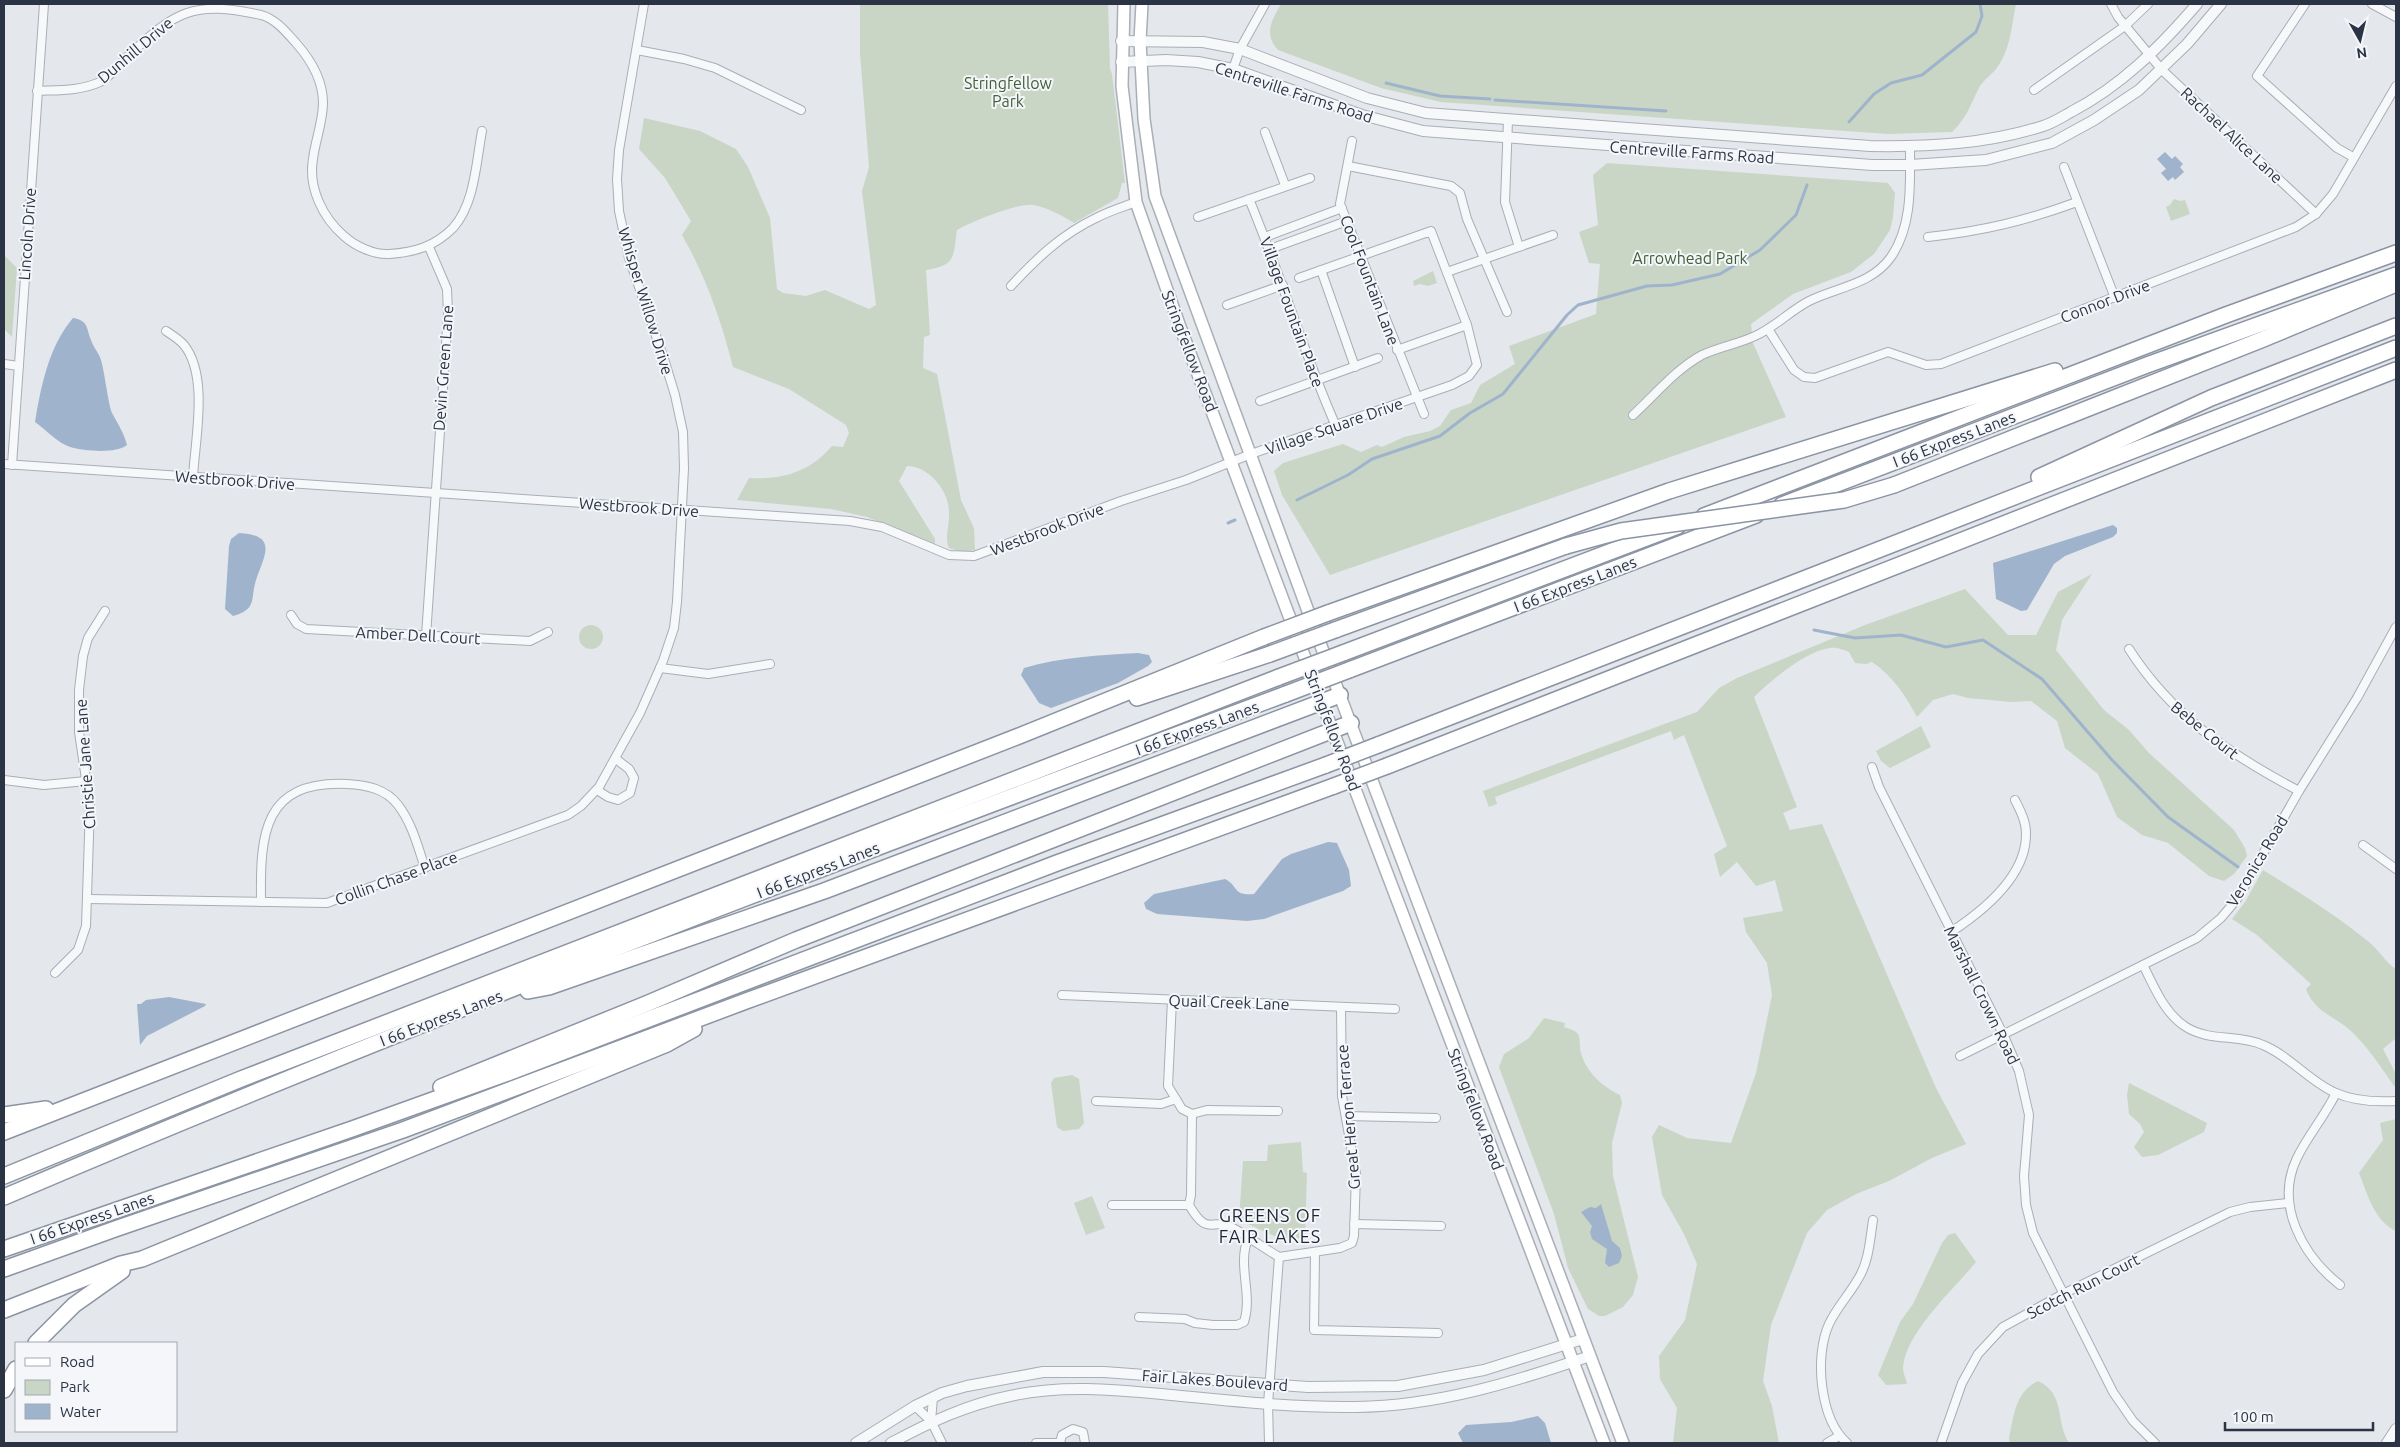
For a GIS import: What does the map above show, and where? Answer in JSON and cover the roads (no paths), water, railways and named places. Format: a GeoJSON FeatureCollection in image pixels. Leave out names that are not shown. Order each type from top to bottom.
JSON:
{"type":"FeatureCollection","features":[{"type":"Feature","properties":{"kind":"highway"},"geometry":{"type":"LineString","coordinates":[[4,1176],[251,1075],[1279,677],[2181,332],[2396,253]]}},
{"type":"Feature","properties":{"kind":"highway","name":"I 66 Express Lanes"},"geometry":{"type":"LineString","coordinates":[[4,1197],[256,1091],[666,928],[1286,694],[2147,365],[2396,275]]}},
{"type":"Feature","properties":{"kind":"highway"},"geometry":{"type":"LineString","coordinates":[[1019,736],[1270,654],[1566,546],[1621,531],[1844,500],[1894,484],[2396,284]]}},
{"type":"Feature","properties":{"kind":"highway"},"geometry":{"type":"LineString","coordinates":[[1894,543],[2210,398],[2396,326]]}},
{"type":"Feature","properties":{"kind":"highway"},"geometry":{"type":"LineString","coordinates":[[4,1132],[1019,736],[1328,613],[1669,491],[2181,332]]}},
{"type":"Feature","properties":{"kind":"highway","name":"I 66 Express Lanes"},"geometry":{"type":"LineString","coordinates":[[4,1249],[505,1074],[1056,863],[1326,765],[2396,348]]}},
{"type":"Feature","properties":{"kind":"highway"},"geometry":{"type":"LineString","coordinates":[[4,1269],[115,1228],[403,1130],[746,1001],[1334,786],[2396,370]]}},
{"type":"Feature","properties":{"kind":"highway"},"geometry":{"type":"LineString","coordinates":[[490,999],[549,987],[824,891],[1340,695]]}},
{"type":"Feature","properties":{"kind":"highway"},"geometry":{"type":"LineString","coordinates":[[352,1129],[410,1099],[646,1004],[796,940],[1351,723]]}},
{"type":"Feature","properties":{"kind":"highway"},"geometry":{"type":"LineString","coordinates":[[4,1310],[121,1264],[142,1259],[667,1044],[746,1001]]}},
{"type":"Feature","properties":{"kind":"highway"},"geometry":{"type":"LineString","coordinates":[[4,1115],[47,1109],[89,1100]]}},
{"type":"Feature","properties":{"kind":"highway"},"geometry":{"type":"LineString","coordinates":[[37,1342],[74,1305],[106,1281],[142,1259]]}},
{"type":"Feature","properties":{"kind":"highway"},"geometry":{"type":"LineString","coordinates":[[4,1390],[15,1371]]}},
{"type":"Feature","properties":{"kind":"main road","name":"Stringfellow Road"},"geometry":{"type":"LineString","coordinates":[[1124,4],[1121,42],[1124,113],[1136,202],[1332,730],[1604,1443]]}},
{"type":"Feature","properties":{"kind":"main road","name":"Stringfellow Road"},"geometry":{"type":"LineString","coordinates":[[1142,4],[1140,41],[1144,119],[1155,196],[1251,454],[1258,478],[1623,1443]]}},
{"type":"Feature","properties":{"kind":"street","name":"Lincoln Drive"},"geometry":{"type":"LineString","coordinates":[[8,464],[19,366],[44,4]]}},
{"type":"Feature","properties":{"kind":"street","name":"Whisper Willow Drive"},"geometry":{"type":"LineString","coordinates":[[644,4],[619,150],[619,211],[629,258],[680,412],[684,468],[681,510]]}},
{"type":"Feature","properties":{"kind":"street"},"geometry":{"type":"LineString","coordinates":[[1233,69],[1240,49],[1265,4]]}},
{"type":"Feature","properties":{"kind":"street","name":"Rachael Alice Lane"},"geometry":{"type":"LineString","coordinates":[[2112,4],[2114,11],[2125,26],[2162,70],[2316,214]]}},
{"type":"Feature","properties":{"kind":"street"},"geometry":{"type":"LineString","coordinates":[[2034,90],[2125,26],[2148,4]]}},
{"type":"Feature","properties":{"kind":"street","name":"Centreville Farms Road"},"geometry":{"type":"LineString","coordinates":[[1121,42],[1203,42],[1240,49],[1367,98],[1426,113],[1910,146],[1983,141],[2045,126],[2085,105],[2127,75],[2149,55],[2197,4]]}},
{"type":"Feature","properties":{"kind":"street","name":"Centreville Farms Road"},"geometry":{"type":"LineString","coordinates":[[1121,62],[1166,60],[1198,62],[1233,69],[1362,115],[1414,129],[1506,139],[1862,164],[1910,165],[1986,160],[2052,143],[2094,120],[2139,90],[2162,70],[2220,4]]}},
{"type":"Feature","properties":{"kind":"street"},"geometry":{"type":"LineString","coordinates":[[2304,4],[2258,76],[2337,148],[2353,157]]}},
{"type":"Feature","properties":{"kind":"street"},"geometry":{"type":"LineString","coordinates":[[2372,4],[2396,18]]}},
{"type":"Feature","properties":{"kind":"street","name":"Dunhill Drive"},"geometry":{"type":"LineString","coordinates":[[37,91],[81,89],[102,81],[159,26],[177,15],[209,5],[226,6],[264,15],[279,24],[310,59],[320,83],[323,104],[312,162],[313,180],[326,218],[351,242],[366,249],[385,254],[411,253],[429,247],[446,234],[460,219],[473,183],[482,131]]}},
{"type":"Feature","properties":{"kind":"street"},"geometry":{"type":"LineString","coordinates":[[637,50],[684,59],[715,68],[801,110]]}},
{"type":"Feature","properties":{"kind":"street","name":"Connor Drive"},"geometry":{"type":"LineString","coordinates":[[1768,329],[1794,370],[1804,377],[1815,378],[1888,352],[1926,365],[1941,364],[2115,298],[2197,264],[2296,228],[2316,214],[2333,194],[2396,86]]}},
{"type":"Feature","properties":{"kind":"street"},"geometry":{"type":"LineString","coordinates":[[1508,120],[1505,202],[1519,247]]}},
{"type":"Feature","properties":{"kind":"street"},"geometry":{"type":"LineString","coordinates":[[1264,132],[1285,185]]}},
{"type":"Feature","properties":{"kind":"street","name":"Cool Fountain Lane"},"geometry":{"type":"LineString","coordinates":[[1352,141],[1340,204],[1424,414]]}},
{"type":"Feature","properties":{"kind":"street"},"geometry":{"type":"LineString","coordinates":[[1633,414],[1690,363],[1703,355],[1768,329],[1787,313],[1811,300],[1854,286],[1875,272],[1891,257],[1903,234],[1908,207],[1910,146]]}},
{"type":"Feature","properties":{"kind":"street"},"geometry":{"type":"LineString","coordinates":[[1348,166],[1451,186],[1460,193],[1467,218],[1507,312]]}},
{"type":"Feature","properties":{"kind":"street"},"geometry":{"type":"LineString","coordinates":[[2064,167],[2115,298]]}},
{"type":"Feature","properties":{"kind":"street"},"geometry":{"type":"LineString","coordinates":[[1198,217],[1249,200],[1285,185],[1310,178]]}},
{"type":"Feature","properties":{"kind":"street","name":"Village Fountain Place"},"geometry":{"type":"LineString","coordinates":[[1249,200],[1270,249],[1316,381],[1335,424]]}},
{"type":"Feature","properties":{"kind":"street"},"geometry":{"type":"LineString","coordinates":[[1011,286],[1036,258],[1066,235],[1096,218],[1136,202]]}},
{"type":"Feature","properties":{"kind":"street"},"geometry":{"type":"LineString","coordinates":[[1928,237],[1976,232],[2029,220],[2077,202]]}},
{"type":"Feature","properties":{"kind":"street"},"geometry":{"type":"LineString","coordinates":[[1265,237],[1342,208]]}},
{"type":"Feature","properties":{"kind":"street"},"geometry":{"type":"LineString","coordinates":[[1270,249],[1348,221]]}},
{"type":"Feature","properties":{"kind":"street"},"geometry":{"type":"LineString","coordinates":[[1299,278],[1431,231],[1467,325],[1397,350]]}},
{"type":"Feature","properties":{"kind":"street"},"geometry":{"type":"LineString","coordinates":[[1447,272],[1553,234]]}},
{"type":"Feature","properties":{"kind":"street","name":"Devin Green Lane"},"geometry":{"type":"LineString","coordinates":[[426,636],[434,493],[448,314],[447,289],[429,247]]}},
{"type":"Feature","properties":{"kind":"street"},"geometry":{"type":"LineString","coordinates":[[1321,270],[1355,367]]}},
{"type":"Feature","properties":{"kind":"street"},"geometry":{"type":"LineString","coordinates":[[1227,305],[1283,285]]}},
{"type":"Feature","properties":{"kind":"street","name":"Village Square Drive"},"geometry":{"type":"LineString","coordinates":[[1251,454],[1418,396],[1469,376],[1477,365],[1467,325]]}},
{"type":"Feature","properties":{"kind":"street"},"geometry":{"type":"LineString","coordinates":[[166,331],[183,343],[190,354],[195,370],[198,409],[193,477]]}},
{"type":"Feature","properties":{"kind":"street"},"geometry":{"type":"LineString","coordinates":[[1260,401],[1378,358]]}},
{"type":"Feature","properties":{"kind":"street"},"geometry":{"type":"LineString","coordinates":[[4,364],[19,366]]}},
{"type":"Feature","properties":{"kind":"street","name":"Westbrook Drive"},"geometry":{"type":"LineString","coordinates":[[8,464],[866,523],[936,551],[956,556],[974,556],[1251,454]]}},
{"type":"Feature","properties":{"kind":"street","name":"Collin Chase Place"},"geometry":{"type":"LineString","coordinates":[[88,899],[327,903],[568,815],[581,806],[597,790],[640,713],[660,668],[674,628],[681,510]]}},
{"type":"Feature","properties":{"kind":"street","name":"Christie Jane Lane"},"geometry":{"type":"LineString","coordinates":[[56,973],[78,950],[86,926],[90,815],[79,732],[79,690],[83,656],[88,638],[105,611]]}},
{"type":"Feature","properties":{"kind":"street","name":"Amber Dell Court"},"geometry":{"type":"LineString","coordinates":[[292,615],[297,624],[306,629],[530,641],[548,632]]}},
{"type":"Feature","properties":{"kind":"street","name":"Veronica Road"},"geometry":{"type":"LineString","coordinates":[[1960,1056],[2004,1036],[2197,938],[2221,918],[2250,878],[2299,791],[2357,698],[2396,627]]}},
{"type":"Feature","properties":{"kind":"street","name":"Bebe Court"},"geometry":{"type":"LineString","coordinates":[[2129,649],[2145,674],[2175,708],[2203,732],[2251,766],[2299,791]]}},
{"type":"Feature","properties":{"kind":"street"},"geometry":{"type":"LineString","coordinates":[[660,668],[708,674],[770,664]]}},
{"type":"Feature","properties":{"kind":"street"},"geometry":{"type":"LineString","coordinates":[[597,790],[608,797],[618,800],[630,793],[634,778],[629,769],[616,759]]}},
{"type":"Feature","properties":{"kind":"street","name":"Marshall Crown Road"},"geometry":{"type":"LineString","coordinates":[[1872,767],[1879,787],[2004,1036],[2019,1070],[2029,1115],[2024,1176],[2026,1205],[2033,1233],[2113,1392],[2133,1421],[2155,1443]]}},
{"type":"Feature","properties":{"kind":"street"},"geometry":{"type":"LineString","coordinates":[[4,780],[44,785],[86,780]]}},
{"type":"Feature","properties":{"kind":"street"},"geometry":{"type":"LineString","coordinates":[[261,902],[262,840],[278,806],[291,793],[329,783],[362,785],[378,789],[397,804],[406,817],[425,868]]}},
{"type":"Feature","properties":{"kind":"street"},"geometry":{"type":"LineString","coordinates":[[1951,932],[1990,903],[2010,879],[2020,859],[2026,834],[2023,816],[2015,800]]}},
{"type":"Feature","properties":{"kind":"street"},"geometry":{"type":"LineString","coordinates":[[2363,845],[2396,869]]}},
{"type":"Feature","properties":{"kind":"street"},"geometry":{"type":"LineString","coordinates":[[2143,965],[2162,1001],[2172,1015],[2186,1026],[2204,1036],[2242,1039],[2262,1044],[2336,1093],[2372,1101],[2396,1101]]}},
{"type":"Feature","properties":{"kind":"street","name":"Quail Creek Lane"},"geometry":{"type":"LineString","coordinates":[[1062,995],[1395,1008]]}},
{"type":"Feature","properties":{"kind":"street"},"geometry":{"type":"LineString","coordinates":[[1172,1000],[1168,1086],[1182,1109],[1192,1114],[1207,1110],[1278,1111]]}},
{"type":"Feature","properties":{"kind":"street","name":"Great Heron Terrace"},"geometry":{"type":"LineString","coordinates":[[1279,1257],[1315,1253],[1340,1248],[1352,1243],[1356,1174],[1340,1071],[1341,1007]]}},
{"type":"Feature","properties":{"kind":"street"},"geometry":{"type":"LineString","coordinates":[[2336,1093],[2328,1110],[2296,1159],[2288,1203],[2293,1223],[2306,1247],[2321,1270],[2340,1285]]}},
{"type":"Feature","properties":{"kind":"street"},"geometry":{"type":"LineString","coordinates":[[1096,1101],[1161,1104],[1176,1099]]}},
{"type":"Feature","properties":{"kind":"street"},"geometry":{"type":"LineString","coordinates":[[1192,1114],[1191,1195],[1188,1205],[1196,1218],[1204,1225],[1230,1226],[1279,1257],[1269,1384],[1269,1443]]}},
{"type":"Feature","properties":{"kind":"street"},"geometry":{"type":"LineString","coordinates":[[1346,1116],[1436,1118]]}},
{"type":"Feature","properties":{"kind":"street","name":"Scotch Run Court"},"geometry":{"type":"LineString","coordinates":[[1941,1443],[1962,1383],[1978,1354],[2003,1327],[2063,1294],[2230,1212],[2250,1207],[2288,1203]]}},
{"type":"Feature","properties":{"kind":"street"},"geometry":{"type":"LineString","coordinates":[[1112,1205],[1188,1205]]}},
{"type":"Feature","properties":{"kind":"street"},"geometry":{"type":"LineString","coordinates":[[1847,1443],[1839,1436],[1821,1382],[1821,1349],[1828,1326],[1837,1309],[1859,1279],[1868,1253],[1873,1220]]}},
{"type":"Feature","properties":{"kind":"street"},"geometry":{"type":"LineString","coordinates":[[1354,1224],[1442,1226]]}},
{"type":"Feature","properties":{"kind":"street"},"geometry":{"type":"LineString","coordinates":[[1139,1317],[1185,1319],[1195,1323],[1213,1325],[1237,1325],[1244,1322],[1247,1314],[1247,1282],[1244,1267],[1244,1248],[1248,1239]]}},
{"type":"Feature","properties":{"kind":"street"},"geometry":{"type":"LineString","coordinates":[[1315,1253],[1314,1330],[1438,1333]]}},
{"type":"Feature","properties":{"kind":"street","name":"Fair Lakes Boulevard"},"geometry":{"type":"LineString","coordinates":[[856,1443],[915,1406],[933,1398],[967,1386],[1043,1372],[1104,1372],[1317,1388],[1398,1386],[1484,1370],[1583,1339]]}},
{"type":"Feature","properties":{"kind":"street","name":"Fair Lakes Boulevard"},"geometry":{"type":"LineString","coordinates":[[891,1443],[932,1421],[965,1408],[1010,1396],[1067,1389],[1098,1389],[1268,1404],[1355,1407],[1399,1406],[1485,1390],[1590,1356]]}},
{"type":"Feature","properties":{"kind":"street"},"geometry":{"type":"LineString","coordinates":[[932,1421],[933,1398]]}},
{"type":"Feature","properties":{"kind":"street"},"geometry":{"type":"LineString","coordinates":[[915,1406],[932,1421],[942,1443]]}},
{"type":"Feature","properties":{"kind":"street"},"geometry":{"type":"LineString","coordinates":[[1036,1443],[1059,1443],[1062,1435],[1073,1429],[1083,1432],[1085,1443]]}},
{"type":"Feature","properties":{"kind":"street"},"geometry":{"type":"LineString","coordinates":[[2387,1443],[2396,1429]]}},
{"type":"Feature","properties":{"kind":"street"},"geometry":{"type":"LineString","coordinates":[[1827,1443],[1839,1436]]}},
{"type":"Feature","properties":{"kind":"water"},"geometry":{"type":"Polygon","coordinates":[[[2165,152],[2172,159],[2175,156],[2183,164],[2180,167],[2184,172],[2175,180],[2173,177],[2168,181],[2161,173],[2166,169],[2157,159],[2165,152]]]}},
{"type":"Feature","properties":{"kind":"water"},"geometry":{"type":"Polygon","coordinates":[[[73,318],[84,323],[100,357],[112,413],[127,445],[122,448],[100,451],[70,447],[56,439],[35,422],[47,367],[58,341],[73,318]]]}},
{"type":"Feature","properties":{"kind":"water"},"geometry":{"type":"Polygon","coordinates":[[[2113,525],[2117,528],[2117,533],[2113,537],[2065,556],[2054,564],[2027,610],[2021,611],[1996,599],[1993,563],[2113,525]]]}},
{"type":"Feature","properties":{"kind":"water"},"geometry":{"type":"Polygon","coordinates":[[[239,533],[260,538],[266,548],[250,607],[233,616],[225,609],[229,546],[231,539],[239,533]]]}},
{"type":"Feature","properties":{"kind":"water"},"geometry":{"type":"Polygon","coordinates":[[[1138,653],[1149,655],[1152,662],[1118,683],[1051,708],[1039,703],[1021,675],[1024,668],[1052,661],[1138,653]]]}},
{"type":"Feature","properties":{"kind":"water"},"geometry":{"type":"Polygon","coordinates":[[[1328,842],[1337,843],[1349,870],[1351,886],[1343,891],[1264,919],[1247,921],[1157,914],[1146,909],[1144,903],[1154,894],[1225,879],[1239,892],[1254,894],[1282,859],[1291,854],[1328,842]]]}},
{"type":"Feature","properties":{"kind":"water"},"geometry":{"type":"Polygon","coordinates":[[[169,997],[206,1004],[147,1036],[140,1045],[137,1004],[141,1004],[146,1000],[169,997]]]}},
{"type":"Feature","properties":{"kind":"water"},"geometry":{"type":"Polygon","coordinates":[[[1601,1204],[1612,1241],[1620,1248],[1622,1256],[1619,1263],[1609,1267],[1605,1263],[1607,1249],[1592,1239],[1590,1232],[1592,1226],[1581,1212],[1590,1207],[1596,1208],[1601,1204]]]}},
{"type":"Feature","properties":{"kind":"water"},"geometry":{"type":"Polygon","coordinates":[[[1538,1416],[1545,1423],[1551,1443],[1463,1443],[1458,1433],[1466,1425],[1511,1422],[1538,1416]]]}},
{"type":"Feature","properties":{"kind":"waterway"},"geometry":{"type":"LineString","coordinates":[[1849,122],[1874,94],[1891,83],[1922,75],[1976,32],[1982,16],[1980,4]]}},
{"type":"Feature","properties":{"kind":"waterway"},"geometry":{"type":"LineString","coordinates":[[1386,83],[1440,96],[1490,99]]}},
{"type":"Feature","properties":{"kind":"waterway"},"geometry":{"type":"LineString","coordinates":[[1495,100],[1666,111]]}},
{"type":"Feature","properties":{"kind":"waterway"},"geometry":{"type":"LineString","coordinates":[[1297,500],[1348,475],[1372,459],[1440,436],[1470,413],[1503,394],[1567,315],[1578,305],[1647,286],[1672,285],[1720,274],[1760,250],[1796,215],[1807,185]]}},
{"type":"Feature","properties":{"kind":"waterway"},"geometry":{"type":"LineString","coordinates":[[1228,523],[1235,520]]}},
{"type":"Feature","properties":{"kind":"waterway"},"geometry":{"type":"LineString","coordinates":[[1814,630],[1855,638],[1901,635],[1946,647],[1983,640],[2042,679],[2112,760],[2168,817],[2238,867]]}},
{"type":"Feature","properties":{"kind":"district","name":"GREENS OF FAIR LAKES"},"geometry":{"type":"Point","coordinates":[1270,1225]}},
{"type":"Feature","properties":{"kind":"park label","name":"Stringfellow Park"},"geometry":{"type":"Point","coordinates":[1008,92]}},
{"type":"Feature","properties":{"kind":"park label","name":"Arrowhead Park"},"geometry":{"type":"Point","coordinates":[1690,258]}}]}
